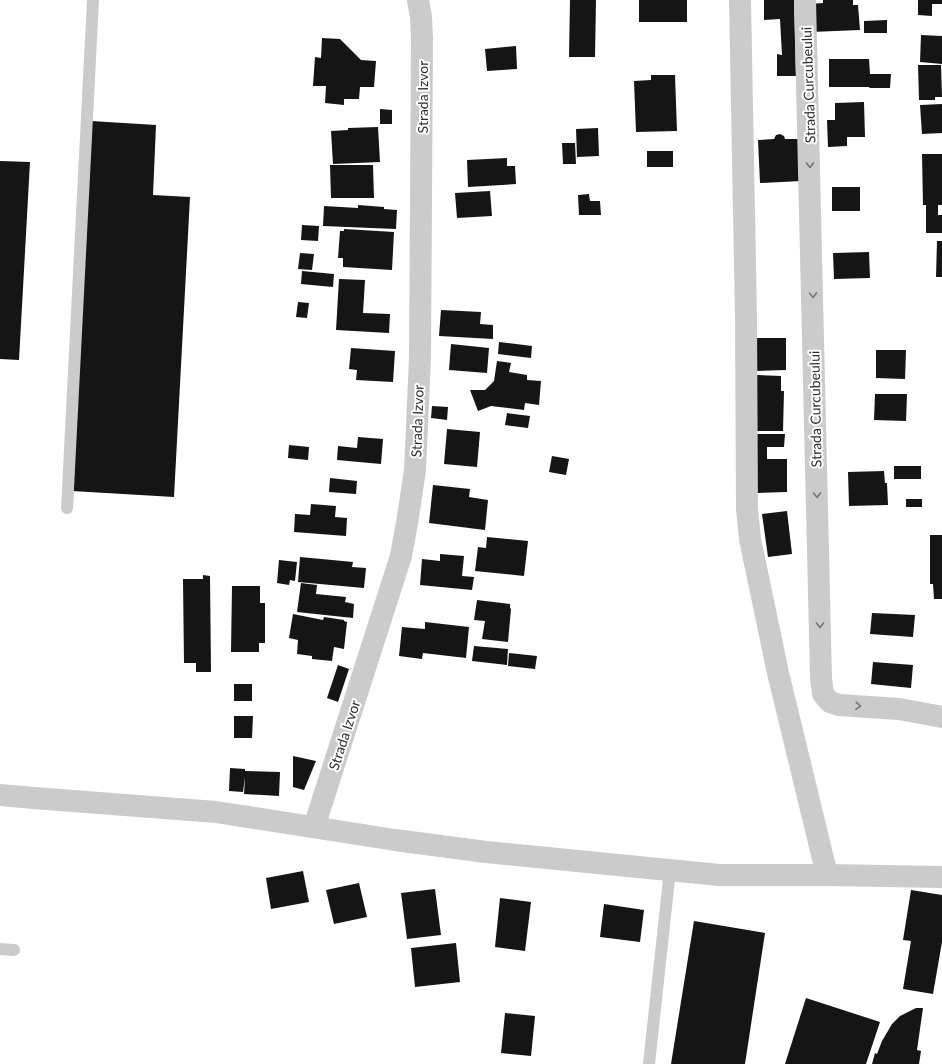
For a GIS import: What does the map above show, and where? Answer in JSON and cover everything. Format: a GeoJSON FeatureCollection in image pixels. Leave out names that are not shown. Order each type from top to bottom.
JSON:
{"type":"FeatureCollection","features":[{"type":"Feature","properties":{"kind":"street","name":"Strada Izvor"},"geometry":{"type":"LineString","coordinates":[[314,827],[401,556],[415,470],[420,358],[422,38],[421,17],[418,0]]}},
{"type":"Feature","properties":{"kind":"street"},"geometry":{"type":"LineString","coordinates":[[740,0],[746,310],[747,509],[750,539],[778,673],[827,875]]}},
{"type":"Feature","properties":{"kind":"street","name":"Strada Curcubeului"},"geometry":{"type":"LineString","coordinates":[[805,0],[821,678],[823,694],[830,702],[839,705],[899,709],[942,717]]}},
{"type":"Feature","properties":{"kind":"street"},"geometry":{"type":"LineString","coordinates":[[0,794],[42,799],[216,812],[395,840],[486,852],[670,870],[719,874],[942,877]]}},
{"type":"Feature","properties":{"kind":"lane"},"geometry":{"type":"LineString","coordinates":[[67,508],[93,0]]}},
{"type":"Feature","properties":{"kind":"lane"},"geometry":{"type":"LineString","coordinates":[[649,1064],[670,870]]}},
{"type":"Feature","properties":{"kind":"lane"},"geometry":{"type":"LineString","coordinates":[[0,949],[14,950]]}},
{"type":"Feature","properties":{"kind":"building"},"geometry":{"type":"Polygon","coordinates":[[[570,0],[596,0],[595,57],[569,57],[570,0]]]}},
{"type":"Feature","properties":{"kind":"building"},"geometry":{"type":"Polygon","coordinates":[[[639,0],[687,0],[687,22],[639,22],[639,0]]]}},
{"type":"Feature","properties":{"kind":"building"},"geometry":{"type":"Polygon","coordinates":[[[764,0],[794,0],[796,76],[777,76],[777,54],[782,55],[780,19],[764,20],[764,0]]]}},
{"type":"Feature","properties":{"kind":"building"},"geometry":{"type":"Polygon","coordinates":[[[823,0],[853,0],[853,5],[858,5],[860,30],[811,32],[810,4],[823,3],[823,0]]]}},
{"type":"Feature","properties":{"kind":"building"},"geometry":{"type":"Polygon","coordinates":[[[918,0],[942,0],[942,4],[932,4],[932,16],[918,15],[918,0]]]}},
{"type":"Feature","properties":{"kind":"building"},"geometry":{"type":"Polygon","coordinates":[[[887,20],[887,33],[864,33],[864,21],[887,20]]]}},
{"type":"Feature","properties":{"kind":"building"},"geometry":{"type":"Polygon","coordinates":[[[921,35],[942,36],[942,64],[920,62],[921,35]]]}},
{"type":"Feature","properties":{"kind":"building"},"geometry":{"type":"Polygon","coordinates":[[[322,38],[340,39],[361,60],[376,61],[374,87],[360,87],[359,99],[344,99],[344,105],[325,103],[326,86],[313,86],[315,57],[321,58],[322,38]]]}},
{"type":"Feature","properties":{"kind":"building"},"geometry":{"type":"Polygon","coordinates":[[[516,46],[517,69],[487,71],[485,49],[516,46]]]}},
{"type":"Feature","properties":{"kind":"building"},"geometry":{"type":"Polygon","coordinates":[[[829,59],[869,59],[870,74],[891,74],[890,88],[829,87],[829,59]]]}},
{"type":"Feature","properties":{"kind":"building"},"geometry":{"type":"Polygon","coordinates":[[[918,65],[941,65],[942,97],[935,97],[935,100],[919,100],[918,65]]]}},
{"type":"Feature","properties":{"kind":"building"},"geometry":{"type":"Polygon","coordinates":[[[651,75],[675,75],[677,131],[636,132],[634,81],[651,80],[651,75]]]}},
{"type":"Feature","properties":{"kind":"building"},"geometry":{"type":"Polygon","coordinates":[[[864,102],[865,137],[847,137],[847,146],[828,147],[827,120],[835,120],[835,103],[864,102]]]}},
{"type":"Feature","properties":{"kind":"building"},"geometry":{"type":"Polygon","coordinates":[[[942,104],[942,133],[922,134],[920,105],[942,104]]]}},
{"type":"Feature","properties":{"kind":"building"},"geometry":{"type":"Polygon","coordinates":[[[380,109],[392,110],[392,124],[380,124],[380,109]]]}},
{"type":"Feature","properties":{"kind":"building"},"geometry":{"type":"Polygon","coordinates":[[[91,121],[156,125],[153,195],[190,197],[174,497],[72,491],[91,121]]]}},
{"type":"Feature","properties":{"kind":"building"},"geometry":{"type":"Polygon","coordinates":[[[378,127],[380,162],[333,164],[331,131],[348,130],[348,128],[378,127]]]}},
{"type":"Feature","properties":{"kind":"building"},"geometry":{"type":"Polygon","coordinates":[[[598,128],[599,156],[577,157],[576,129],[598,128]]]}},
{"type":"Feature","properties":{"kind":"building"},"geometry":{"type":"Polygon","coordinates":[[[780,134],[784,136],[785,139],[799,139],[801,181],[760,183],[758,140],[774,139],[776,135],[780,134]]]}},
{"type":"Feature","properties":{"kind":"building"},"geometry":{"type":"Polygon","coordinates":[[[562,143],[575,143],[576,164],[563,164],[562,143]]]}},
{"type":"Feature","properties":{"kind":"building"},"geometry":{"type":"Polygon","coordinates":[[[647,151],[673,151],[673,167],[647,167],[647,151]]]}},
{"type":"Feature","properties":{"kind":"building"},"geometry":{"type":"Polygon","coordinates":[[[922,154],[942,154],[942,205],[938,205],[938,215],[942,215],[942,233],[926,233],[926,205],[923,205],[922,154]]]}},
{"type":"Feature","properties":{"kind":"building"},"geometry":{"type":"Polygon","coordinates":[[[507,158],[507,166],[515,166],[516,184],[468,187],[467,160],[507,158]]]}},
{"type":"Feature","properties":{"kind":"building"},"geometry":{"type":"Polygon","coordinates":[[[0,161],[30,162],[19,360],[0,359],[0,161]]]}},
{"type":"Feature","properties":{"kind":"building"},"geometry":{"type":"Polygon","coordinates":[[[330,165],[373,165],[374,198],[331,198],[330,165]]]}},
{"type":"Feature","properties":{"kind":"building"},"geometry":{"type":"Polygon","coordinates":[[[832,187],[860,187],[860,211],[832,211],[832,187]]]}},
{"type":"Feature","properties":{"kind":"building"},"geometry":{"type":"Polygon","coordinates":[[[490,191],[492,216],[457,218],[455,193],[490,191]]]}},
{"type":"Feature","properties":{"kind":"building"},"geometry":{"type":"Polygon","coordinates":[[[589,194],[590,201],[600,201],[601,215],[579,215],[578,195],[589,194]]]}},
{"type":"Feature","properties":{"kind":"building"},"geometry":{"type":"Polygon","coordinates":[[[358,205],[384,207],[384,209],[397,210],[396,229],[323,226],[324,206],[358,208],[358,205]]]}},
{"type":"Feature","properties":{"kind":"building"},"geometry":{"type":"Polygon","coordinates":[[[302,225],[319,226],[318,241],[301,240],[302,225]]]}},
{"type":"Feature","properties":{"kind":"building"},"geometry":{"type":"Polygon","coordinates":[[[344,229],[394,232],[392,270],[343,267],[343,258],[338,258],[340,231],[344,231],[344,229]]]}},
{"type":"Feature","properties":{"kind":"building"},"geometry":{"type":"Polygon","coordinates":[[[937,241],[942,241],[942,277],[936,277],[937,241]]]}},
{"type":"Feature","properties":{"kind":"building"},"geometry":{"type":"Polygon","coordinates":[[[869,252],[870,278],[834,279],[833,253],[869,252]]]}},
{"type":"Feature","properties":{"kind":"building"},"geometry":{"type":"Polygon","coordinates":[[[300,253],[314,254],[312,270],[298,269],[300,253]]]}},
{"type":"Feature","properties":{"kind":"building"},"geometry":{"type":"Polygon","coordinates":[[[302,271],[334,274],[333,287],[301,284],[302,271]]]}},
{"type":"Feature","properties":{"kind":"building"},"geometry":{"type":"Polygon","coordinates":[[[339,279],[365,280],[363,313],[390,314],[389,333],[336,330],[339,279]]]}},
{"type":"Feature","properties":{"kind":"building"},"geometry":{"type":"Polygon","coordinates":[[[298,302],[309,303],[307,318],[296,317],[298,302]]]}},
{"type":"Feature","properties":{"kind":"building"},"geometry":{"type":"Polygon","coordinates":[[[441,310],[481,312],[480,324],[493,325],[493,339],[439,336],[441,310]]]}},
{"type":"Feature","properties":{"kind":"building"},"geometry":{"type":"Polygon","coordinates":[[[754,338],[786,338],[786,370],[755,371],[754,338]]]}},
{"type":"Feature","properties":{"kind":"building"},"geometry":{"type":"Polygon","coordinates":[[[499,342],[532,346],[531,358],[498,354],[499,342]]]}},
{"type":"Feature","properties":{"kind":"building"},"geometry":{"type":"Polygon","coordinates":[[[451,344],[489,348],[487,373],[449,370],[451,344]]]}},
{"type":"Feature","properties":{"kind":"building"},"geometry":{"type":"Polygon","coordinates":[[[351,348],[395,351],[393,382],[356,380],[357,370],[349,369],[351,348]]]}},
{"type":"Feature","properties":{"kind":"building"},"geometry":{"type":"Polygon","coordinates":[[[876,350],[906,350],[905,379],[876,378],[876,350]]]}},
{"type":"Feature","properties":{"kind":"building"},"geometry":{"type":"Polygon","coordinates":[[[497,361],[511,363],[509,372],[527,375],[527,380],[541,381],[539,405],[525,403],[524,410],[491,406],[478,411],[470,390],[485,390],[494,381],[497,361]]]}},
{"type":"Feature","properties":{"kind":"building"},"geometry":{"type":"Polygon","coordinates":[[[757,375],[781,376],[781,391],[784,391],[783,431],[757,431],[757,375]]]}},
{"type":"Feature","properties":{"kind":"building"},"geometry":{"type":"Polygon","coordinates":[[[875,394],[907,394],[906,421],[874,420],[875,394]]]}},
{"type":"Feature","properties":{"kind":"building"},"geometry":{"type":"Polygon","coordinates":[[[432,406],[448,407],[447,420],[431,418],[432,406]]]}},
{"type":"Feature","properties":{"kind":"building"},"geometry":{"type":"Polygon","coordinates":[[[507,413],[530,416],[528,428],[505,425],[507,413]]]}},
{"type":"Feature","properties":{"kind":"building"},"geometry":{"type":"Polygon","coordinates":[[[447,429],[480,432],[477,467],[444,464],[447,429]]]}},
{"type":"Feature","properties":{"kind":"building"},"geometry":{"type":"Polygon","coordinates":[[[757,434],[785,434],[784,447],[767,447],[767,459],[787,459],[787,492],[757,493],[757,434]]]}},
{"type":"Feature","properties":{"kind":"building"},"geometry":{"type":"Polygon","coordinates":[[[358,437],[383,439],[381,464],[337,460],[338,446],[357,448],[358,437]]]}},
{"type":"Feature","properties":{"kind":"building"},"geometry":{"type":"Polygon","coordinates":[[[289,445],[309,447],[308,460],[288,458],[289,445]]]}},
{"type":"Feature","properties":{"kind":"building"},"geometry":{"type":"Polygon","coordinates":[[[552,456],[569,459],[566,475],[549,472],[552,456]]]}},
{"type":"Feature","properties":{"kind":"building"},"geometry":{"type":"Polygon","coordinates":[[[894,466],[921,466],[921,479],[894,479],[894,466]]]}},
{"type":"Feature","properties":{"kind":"building"},"geometry":{"type":"Polygon","coordinates":[[[884,471],[885,483],[887,483],[888,505],[849,506],[848,472],[884,471]]]}},
{"type":"Feature","properties":{"kind":"building"},"geometry":{"type":"Polygon","coordinates":[[[330,478],[357,481],[356,494],[329,492],[330,478]]]}},
{"type":"Feature","properties":{"kind":"building"},"geometry":{"type":"Polygon","coordinates":[[[433,485],[470,489],[469,497],[488,500],[485,530],[429,523],[433,485]]]}},
{"type":"Feature","properties":{"kind":"building"},"geometry":{"type":"Polygon","coordinates":[[[906,499],[922,499],[922,507],[906,507],[906,499]]]}},
{"type":"Feature","properties":{"kind":"building"},"geometry":{"type":"Polygon","coordinates":[[[311,504],[336,506],[335,517],[347,518],[346,536],[294,532],[295,514],[310,515],[311,504]]]}},
{"type":"Feature","properties":{"kind":"building"},"geometry":{"type":"Polygon","coordinates":[[[787,511],[792,554],[768,557],[762,514],[787,511]]]}},
{"type":"Feature","properties":{"kind":"building"},"geometry":{"type":"Polygon","coordinates":[[[930,535],[942,535],[942,599],[934,599],[933,584],[930,584],[930,535]]]}},
{"type":"Feature","properties":{"kind":"building"},"geometry":{"type":"Polygon","coordinates":[[[487,537],[528,541],[524,576],[475,571],[478,547],[486,548],[487,537]]]}},
{"type":"Feature","properties":{"kind":"building"},"geometry":{"type":"Polygon","coordinates":[[[440,554],[464,556],[462,576],[474,577],[472,590],[420,585],[422,559],[440,561],[440,554]]]}},
{"type":"Feature","properties":{"kind":"building"},"geometry":{"type":"Polygon","coordinates":[[[300,557],[353,562],[352,567],[366,568],[364,588],[298,582],[300,557]]]}},
{"type":"Feature","properties":{"kind":"building"},"geometry":{"type":"Polygon","coordinates":[[[279,560],[297,562],[295,581],[290,580],[289,585],[277,583],[279,560]]]}},
{"type":"Feature","properties":{"kind":"building"},"geometry":{"type":"Polygon","coordinates":[[[203,575],[210,576],[211,672],[196,672],[196,663],[184,663],[183,579],[203,579],[203,575]]]}},
{"type":"Feature","properties":{"kind":"building"},"geometry":{"type":"Polygon","coordinates":[[[301,583],[317,585],[316,594],[346,597],[345,602],[354,604],[353,618],[297,612],[301,583]]]}},
{"type":"Feature","properties":{"kind":"building"},"geometry":{"type":"Polygon","coordinates":[[[232,586],[260,586],[260,603],[265,603],[265,643],[259,643],[259,652],[231,652],[232,586]]]}},
{"type":"Feature","properties":{"kind":"building"},"geometry":{"type":"Polygon","coordinates":[[[477,600],[510,604],[511,609],[508,642],[482,639],[485,621],[474,620],[477,600]]]}},
{"type":"Feature","properties":{"kind":"building"},"geometry":{"type":"Polygon","coordinates":[[[872,613],[915,615],[913,637],[870,634],[872,613]]]}},
{"type":"Feature","properties":{"kind":"building"},"geometry":{"type":"Polygon","coordinates":[[[293,614],[323,620],[324,617],[344,620],[347,622],[344,649],[334,647],[332,661],[312,659],[312,656],[297,654],[298,640],[289,638],[293,614]]]}},
{"type":"Feature","properties":{"kind":"building"},"geometry":{"type":"Polygon","coordinates":[[[425,622],[469,627],[466,658],[423,653],[422,659],[399,656],[402,627],[425,629],[425,622]]]}},
{"type":"Feature","properties":{"kind":"building"},"geometry":{"type":"Polygon","coordinates":[[[474,646],[508,649],[507,665],[472,661],[474,646]]]}},
{"type":"Feature","properties":{"kind":"building"},"geometry":{"type":"Polygon","coordinates":[[[509,653],[537,656],[535,669],[508,666],[509,653]]]}},
{"type":"Feature","properties":{"kind":"building"},"geometry":{"type":"Polygon","coordinates":[[[873,662],[913,665],[911,688],[871,684],[873,662]]]}},
{"type":"Feature","properties":{"kind":"building"},"geometry":{"type":"Polygon","coordinates":[[[338,665],[349,669],[338,702],[327,698],[338,665]]]}},
{"type":"Feature","properties":{"kind":"building"},"geometry":{"type":"Polygon","coordinates":[[[234,684],[252,684],[252,701],[234,701],[234,684]]]}},
{"type":"Feature","properties":{"kind":"building"},"geometry":{"type":"Polygon","coordinates":[[[234,716],[253,716],[252,738],[234,738],[234,716]]]}},
{"type":"Feature","properties":{"kind":"building"},"geometry":{"type":"Polygon","coordinates":[[[293,756],[316,761],[304,790],[293,787],[293,756]]]}},
{"type":"Feature","properties":{"kind":"building"},"geometry":{"type":"Polygon","coordinates":[[[230,768],[245,769],[245,771],[280,772],[279,796],[244,794],[245,777],[243,792],[229,791],[230,768]]]}},
{"type":"Feature","properties":{"kind":"building"},"geometry":{"type":"Polygon","coordinates":[[[303,871],[309,902],[271,909],[266,878],[303,871]]]}},
{"type":"Feature","properties":{"kind":"building"},"geometry":{"type":"Polygon","coordinates":[[[359,883],[367,917],[334,924],[326,890],[359,883]]]}},
{"type":"Feature","properties":{"kind":"building"},"geometry":{"type":"Polygon","coordinates":[[[435,889],[441,935],[407,939],[401,893],[435,889]]]}},
{"type":"Feature","properties":{"kind":"building"},"geometry":{"type":"Polygon","coordinates":[[[911,890],[942,895],[942,942],[933,994],[903,989],[911,941],[903,940],[911,890]]]}},
{"type":"Feature","properties":{"kind":"building"},"geometry":{"type":"Polygon","coordinates":[[[500,898],[531,902],[525,951],[495,947],[500,898]]]}},
{"type":"Feature","properties":{"kind":"building"},"geometry":{"type":"Polygon","coordinates":[[[604,904],[644,910],[640,942],[600,937],[604,904]]]}},
{"type":"Feature","properties":{"kind":"building"},"geometry":{"type":"Polygon","coordinates":[[[694,921],[765,933],[745,1064],[671,1064],[694,921]]]}},
{"type":"Feature","properties":{"kind":"building"},"geometry":{"type":"Polygon","coordinates":[[[456,943],[460,982],[415,987],[411,948],[456,943]]]}},
{"type":"Feature","properties":{"kind":"building"},"geometry":{"type":"Polygon","coordinates":[[[806,998],[880,1022],[866,1064],[785,1064],[806,998]]]}},
{"type":"Feature","properties":{"kind":"building"},"geometry":{"type":"Polygon","coordinates":[[[916,1008],[923,1008],[917,1050],[921,1051],[919,1064],[872,1064],[875,1053],[877,1054],[882,1041],[892,1024],[900,1016],[916,1008]]]}},
{"type":"Feature","properties":{"kind":"building"},"geometry":{"type":"Polygon","coordinates":[[[505,1013],[535,1016],[531,1056],[501,1053],[505,1013]]]}}]}
